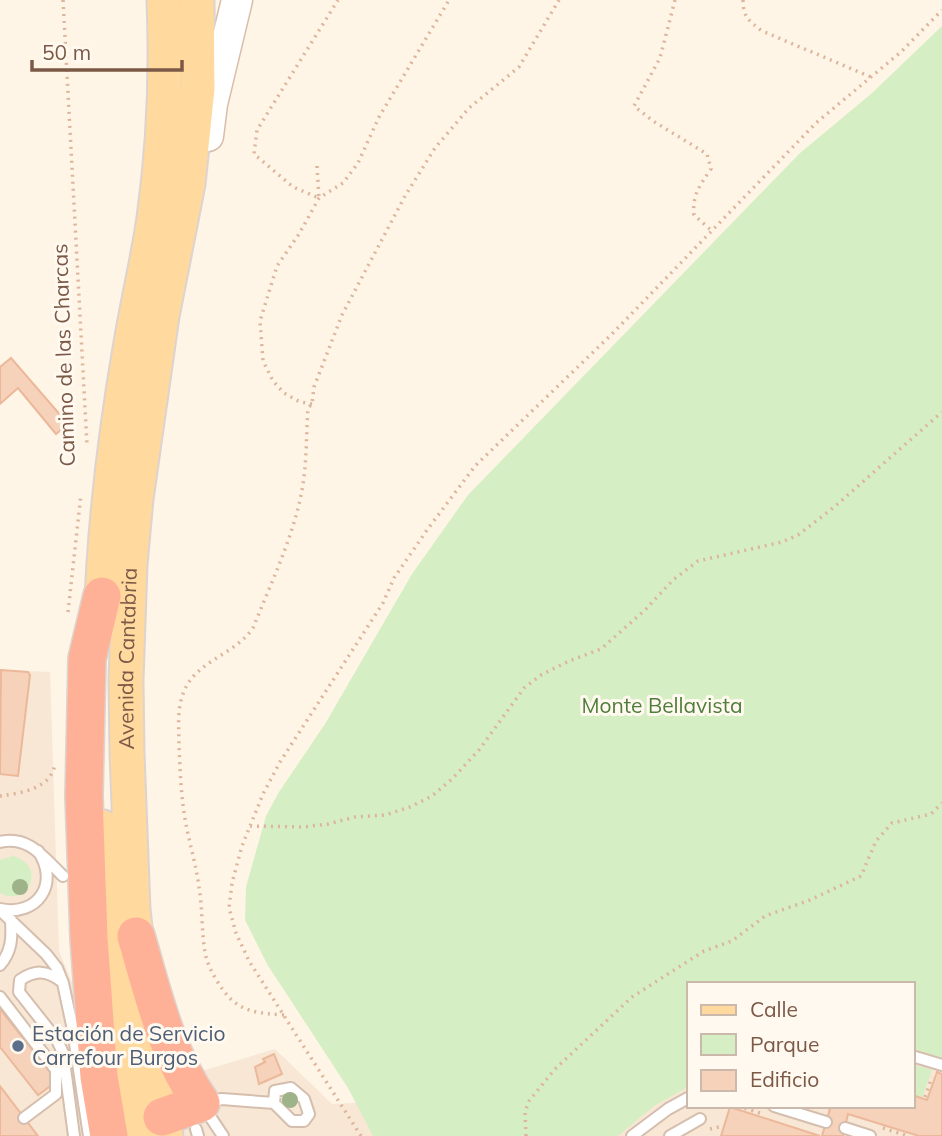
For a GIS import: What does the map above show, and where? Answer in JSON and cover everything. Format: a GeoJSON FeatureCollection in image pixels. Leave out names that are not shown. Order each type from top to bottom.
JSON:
{"type":"FeatureCollection","features":[{"type":"Feature","properties":{"kind":"highway"},"geometry":{"type":"LineString","coordinates":[[102,596],[87,659],[84,796],[89,938],[99,1077],[109,1136]]}},
{"type":"Feature","properties":{"kind":"highway"},"geometry":{"type":"LineString","coordinates":[[136,936],[165,1037],[190,1087],[177,1126]]}},
{"type":"Feature","properties":{"kind":"main road","name":"Avenida Cantabria"},"geometry":{"type":"LineString","coordinates":[[164,0],[165,85],[154,218],[118,426],[102,596],[100,692],[106,893],[118,1006],[177,1126]]}},
{"type":"Feature","properties":{"kind":"main road","name":"Avenida Cantabria"},"geometry":{"type":"LineString","coordinates":[[136,936],[127,753],[126,680],[130,564],[148,406],[188,184],[198,88],[197,0]]}},
{"type":"Feature","properties":{"kind":"street"},"geometry":{"type":"LineString","coordinates":[[188,184],[205,158],[212,104],[237,0]]}},
{"type":"Feature","properties":{"kind":"lane"},"geometry":{"type":"LineString","coordinates":[[0,842],[19,841],[38,851],[63,876]]}},
{"type":"Feature","properties":{"kind":"lane"},"geometry":{"type":"LineString","coordinates":[[0,909],[23,910],[42,895],[47,873],[38,851]]}},
{"type":"Feature","properties":{"kind":"lane"},"geometry":{"type":"LineString","coordinates":[[0,909],[46,954],[64,983],[89,1136]]}},
{"type":"Feature","properties":{"kind":"lane"},"geometry":{"type":"LineString","coordinates":[[0,965],[10,949],[11,920]]}},
{"type":"Feature","properties":{"kind":"lane"},"geometry":{"type":"LineString","coordinates":[[64,983],[51,974],[30,974],[20,980],[19,992],[57,1040],[63,1053],[74,1136]]}},
{"type":"Feature","properties":{"kind":"lane"},"geometry":{"type":"LineString","coordinates":[[0,997],[56,1070],[55,1094],[24,1118]]}},
{"type":"Feature","properties":{"kind":"lane"},"geometry":{"type":"LineString","coordinates":[[914,1057],[938,1068]]}},
{"type":"Feature","properties":{"kind":"lane"},"geometry":{"type":"LineString","coordinates":[[177,1126],[222,1099],[274,1103]]}},
{"type":"Feature","properties":{"kind":"lane"},"geometry":{"type":"LineString","coordinates":[[632,1136],[687,1099]]}},
{"type":"Feature","properties":{"kind":"lane"},"geometry":{"type":"LineString","coordinates":[[780,1108],[826,1122]]}},
{"type":"Feature","properties":{"kind":"lane"},"geometry":{"type":"LineString","coordinates":[[670,1136],[700,1119]]}},
{"type":"Feature","properties":{"kind":"lane"},"geometry":{"type":"LineString","coordinates":[[177,1126],[223,1136]]}},
{"type":"Feature","properties":{"kind":"lane"},"geometry":{"type":"LineString","coordinates":[[845,1128],[870,1136]]}},
{"type":"Feature","properties":{"kind":"path","name":"Camino de las Charcas"},"geometry":{"type":"LineString","coordinates":[[63,0],[88,452]]}},
{"type":"Feature","properties":{"kind":"path"},"geometry":{"type":"LineString","coordinates":[[319,198],[293,187],[254,154],[257,130],[338,0]]}},
{"type":"Feature","properties":{"kind":"path"},"geometry":{"type":"LineString","coordinates":[[312,404],[300,402],[284,393],[273,381],[263,361],[260,321],[277,266],[319,198],[343,183],[358,163],[379,117],[449,0]]}},
{"type":"Feature","properties":{"kind":"path"},"geometry":{"type":"LineString","coordinates":[[284,1015],[250,1013],[238,1005],[225,993],[213,975],[206,957],[200,892],[181,786],[178,720],[181,698],[187,681],[200,668],[247,637],[253,628],[296,514],[302,488],[308,408],[312,404],[314,387],[342,315],[405,196],[435,148],[469,108],[519,67],[559,0]]}},
{"type":"Feature","properties":{"kind":"path"},"geometry":{"type":"LineString","coordinates":[[675,0],[660,58],[634,106],[706,154],[711,169],[697,189],[693,202],[694,215],[712,231]]}},
{"type":"Feature","properties":{"kind":"path"},"geometry":{"type":"LineString","coordinates":[[743,0],[743,12],[747,20],[762,31],[871,77]]}},
{"type":"Feature","properties":{"kind":"path"},"geometry":{"type":"LineString","coordinates":[[361,1136],[249,961],[236,933],[229,908],[232,883],[263,794],[280,762],[369,625],[394,578],[475,466],[612,334],[816,123],[902,51],[942,10]]}},
{"type":"Feature","properties":{"kind":"path"},"geometry":{"type":"LineString","coordinates":[[317,166],[319,198]]}},
{"type":"Feature","properties":{"kind":"path"},"geometry":{"type":"LineString","coordinates":[[250,826],[303,827],[355,817],[386,815],[432,796],[452,779],[478,750],[532,681],[569,661],[601,649],[645,610],[673,580],[698,561],[782,542],[798,535],[942,412]]}},
{"type":"Feature","properties":{"kind":"path","name":"Camino de las Charcas"},"geometry":{"type":"LineString","coordinates":[[67,617],[83,484]]}},
{"type":"Feature","properties":{"kind":"path"},"geometry":{"type":"LineString","coordinates":[[0,796],[43,785],[54,769],[55,757]]}},
{"type":"Feature","properties":{"kind":"path"},"geometry":{"type":"LineString","coordinates":[[526,1136],[525,1112],[529,1101],[555,1069],[632,997],[704,951],[732,942],[765,916],[810,900],[861,876],[877,841],[892,823],[931,814],[942,803]]}},
{"type":"Feature","properties":{"kind":"path"},"geometry":{"type":"LineString","coordinates":[[925,1097],[938,1068]]}},
{"type":"Feature","properties":{"kind":"shaded area"},"geometry":{"type":"Polygon","coordinates":[[[0,670],[50,672],[59,951],[119,1096],[275,1049],[332,1104],[530,1094],[687,992],[687,1108],[914,1108],[914,1036],[942,1044],[942,1136],[0,1136],[0,670]]]}},
{"type":"Feature","properties":{"kind":"green space","name":"Monte Bellavista"},"geometry":{"type":"Polygon","coordinates":[[[942,26],[942,1059],[914,1049],[914,982],[687,982],[687,1088],[654,1106],[618,1136],[373,1136],[348,1088],[267,964],[245,920],[246,887],[266,816],[325,724],[412,574],[468,495],[800,153],[871,94],[942,26]]]}},
{"type":"Feature","properties":{"kind":"green space"},"geometry":{"type":"Polygon","coordinates":[[[13,856],[23,861],[31,876],[26,890],[19,895],[10,896],[0,893],[0,860],[13,856]]]}},
{"type":"Feature","properties":{"kind":"green space"},"geometry":{"type":"Polygon","coordinates":[[[914,1065],[932,1070],[922,1098],[914,1096],[914,1065]]]}},
{"type":"Feature","properties":{"kind":"building"},"geometry":{"type":"Polygon","coordinates":[[[11,358],[68,424],[56,434],[18,388],[0,404],[0,367],[11,358]]]}},
{"type":"Feature","properties":{"kind":"building"},"geometry":{"type":"Polygon","coordinates":[[[1,670],[28,672],[30,675],[18,776],[0,774],[1,670]]]}},
{"type":"Feature","properties":{"kind":"building"},"geometry":{"type":"Polygon","coordinates":[[[0,1009],[57,1081],[38,1095],[0,1047],[0,1009]]]}},
{"type":"Feature","properties":{"kind":"building"},"geometry":{"type":"Polygon","coordinates":[[[274,1054],[282,1074],[259,1084],[255,1067],[274,1054]]]}},
{"type":"Feature","properties":{"kind":"building"},"geometry":{"type":"Polygon","coordinates":[[[937,1072],[942,1074],[942,1136],[919,1136],[848,1114],[843,1136],[822,1136],[830,1109],[827,1108],[914,1108],[914,1096],[927,1100],[937,1072]]]}},
{"type":"Feature","properties":{"kind":"building"},"geometry":{"type":"Polygon","coordinates":[[[0,1086],[38,1136],[0,1136],[0,1086]]]}},
{"type":"Feature","properties":{"kind":"building"},"geometry":{"type":"Polygon","coordinates":[[[730,1108],[733,1108],[820,1136],[721,1136],[730,1108]]]}},
{"type":"Feature","properties":{"kind":"place","name":"Estación de Servicio Carrefour Burgos"},"geometry":{"type":"Point","coordinates":[18,1046]}}]}
